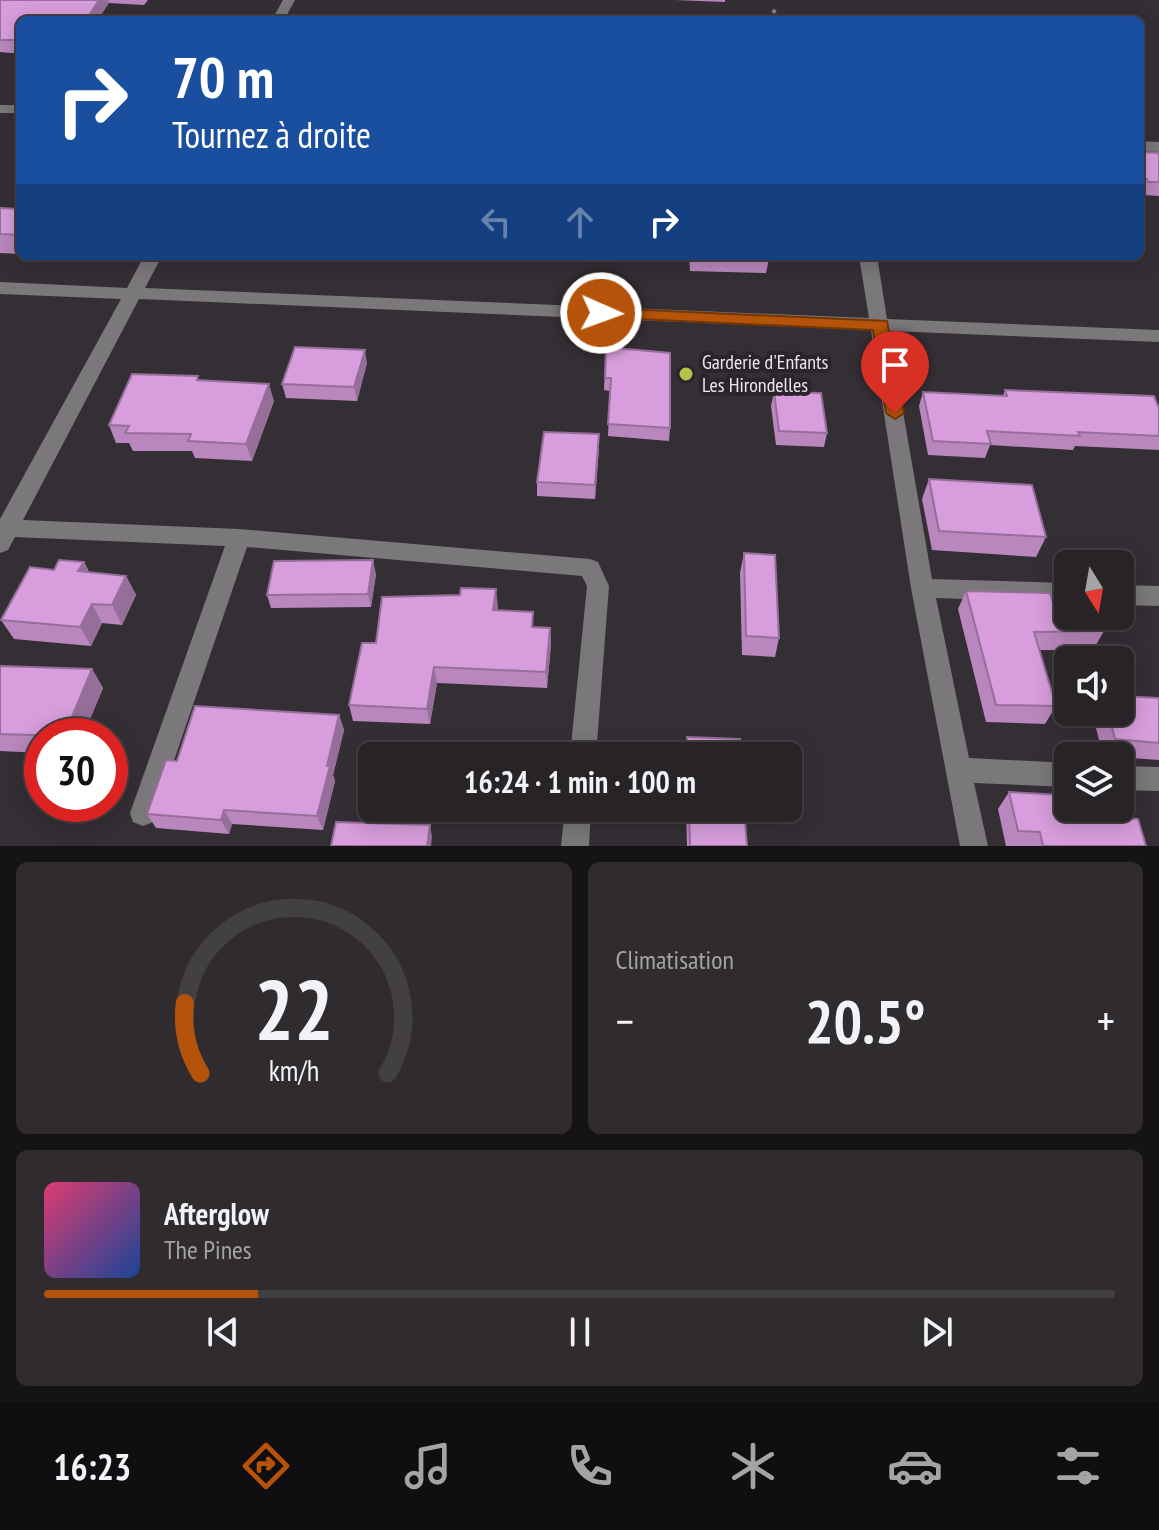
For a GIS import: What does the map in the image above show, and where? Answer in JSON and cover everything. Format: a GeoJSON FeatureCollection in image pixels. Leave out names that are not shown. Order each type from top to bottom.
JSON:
{"type":"FeatureCollection","features":[{"type":"Feature","properties":{"kind":"street"},"geometry":{"type":"LineString","coordinates":[[151,260],[3,533],[239,538],[590,568],[598,586],[584,742]]}},
{"type":"Feature","properties":{"kind":"street"},"geometry":{"type":"LineString","coordinates":[[869,260],[922,588],[974,846]]}},
{"type":"Feature","properties":{"kind":"street"},"geometry":{"type":"LineString","coordinates":[[0,288],[1159,336]]}},
{"type":"Feature","properties":{"kind":"street"},"geometry":{"type":"LineString","coordinates":[[143,813],[239,538]]}},
{"type":"Feature","properties":{"kind":"street"},"geometry":{"type":"LineString","coordinates":[[922,588],[1054,593]]}},
{"type":"Feature","properties":{"kind":"street"},"geometry":{"type":"LineString","coordinates":[[1134,595],[1159,596]]}},
{"type":"Feature","properties":{"kind":"street"},"geometry":{"type":"LineString","coordinates":[[960,770],[1054,774]]}},
{"type":"Feature","properties":{"kind":"street"},"geometry":{"type":"LineString","coordinates":[[1134,778],[1159,779]]}},
{"type":"Feature","properties":{"kind":"street"},"geometry":{"type":"LineString","coordinates":[[575,846],[577,822]]}},
{"type":"Feature","properties":{"kind":"path"},"geometry":{"type":"LineString","coordinates":[[771,16],[776,8]]}},
{"type":"Feature","properties":{"kind":"building"},"geometry":{"type":"Polygon","coordinates":[[[0,0],[99,0],[89,16],[16,16],[16,40],[0,40],[0,0]]]}},
{"type":"Feature","properties":{"kind":"building"},"geometry":{"type":"Polygon","coordinates":[[[1144,152],[1159,153],[1159,182],[1148,182],[1144,179],[1144,152]]]}},
{"type":"Feature","properties":{"kind":"building"},"geometry":{"type":"Polygon","coordinates":[[[0,208],[16,209],[16,235],[0,234],[0,208]]]}},
{"type":"Feature","properties":{"kind":"building"},"geometry":{"type":"Polygon","coordinates":[[[295,347],[365,350],[354,387],[282,384],[295,347]]]}},
{"type":"Feature","properties":{"kind":"building"},"geometry":{"type":"Polygon","coordinates":[[[606,347],[670,353],[670,428],[608,424],[611,378],[605,378],[606,347]]]}},
{"type":"Feature","properties":{"kind":"building"},"geometry":{"type":"Polygon","coordinates":[[[132,374],[198,376],[197,380],[269,384],[246,444],[188,441],[191,434],[125,433],[129,426],[109,425],[132,374]]]}},
{"type":"Feature","properties":{"kind":"building"},"geometry":{"type":"Polygon","coordinates":[[[1005,390],[1154,396],[1159,408],[1159,436],[987,431],[991,444],[933,441],[923,392],[1007,396],[1005,390]]]}},
{"type":"Feature","properties":{"kind":"building"},"geometry":{"type":"Polygon","coordinates":[[[774,392],[821,393],[827,433],[779,431],[774,392]]]}},
{"type":"Feature","properties":{"kind":"building"},"geometry":{"type":"Polygon","coordinates":[[[544,432],[599,434],[595,485],[537,482],[544,432]]]}},
{"type":"Feature","properties":{"kind":"building"},"geometry":{"type":"Polygon","coordinates":[[[929,479],[1032,485],[1046,537],[939,531],[929,479]]]}},
{"type":"Feature","properties":{"kind":"building"},"geometry":{"type":"Polygon","coordinates":[[[744,553],[775,555],[779,638],[746,636],[744,553]]]}},
{"type":"Feature","properties":{"kind":"building"},"geometry":{"type":"Polygon","coordinates":[[[59,560],[84,562],[78,571],[126,576],[112,605],[92,604],[80,627],[1,620],[30,567],[54,570],[59,560]]]}},
{"type":"Feature","properties":{"kind":"building"},"geometry":{"type":"Polygon","coordinates":[[[373,560],[368,594],[267,595],[274,561],[373,560]]]}},
{"type":"Feature","properties":{"kind":"building"},"geometry":{"type":"Polygon","coordinates":[[[461,588],[496,589],[493,610],[533,612],[532,627],[550,628],[546,672],[434,667],[427,709],[349,705],[362,643],[376,643],[382,597],[460,595],[461,588]]]}},
{"type":"Feature","properties":{"kind":"building"},"geometry":{"type":"Polygon","coordinates":[[[966,591],[1050,593],[1054,606],[1054,630],[1104,630],[1034,632],[1054,706],[996,705],[966,591]]]}},
{"type":"Feature","properties":{"kind":"building"},"geometry":{"type":"Polygon","coordinates":[[[0,666],[92,669],[72,718],[24,718],[24,735],[0,734],[0,666]]]}},
{"type":"Feature","properties":{"kind":"building"},"geometry":{"type":"Polygon","coordinates":[[[1134,697],[1159,698],[1159,743],[1115,739],[1112,726],[1134,726],[1134,697]]]}},
{"type":"Feature","properties":{"kind":"building"},"geometry":{"type":"Polygon","coordinates":[[[195,706],[339,715],[317,816],[224,810],[221,820],[147,814],[166,760],[177,761],[195,706]]]}},
{"type":"Feature","properties":{"kind":"building"},"geometry":{"type":"Polygon","coordinates":[[[687,737],[740,739],[740,742],[687,742],[687,737]]]}},
{"type":"Feature","properties":{"kind":"building"},"geometry":{"type":"Polygon","coordinates":[[[1009,792],[1054,795],[1054,822],[1134,822],[1134,819],[1138,819],[1146,846],[1043,846],[1040,832],[1018,831],[1009,792]]]}},
{"type":"Feature","properties":{"kind":"building"},"geometry":{"type":"Polygon","coordinates":[[[336,822],[430,825],[427,846],[331,846],[336,822]]]}},
{"type":"Feature","properties":{"kind":"building"},"geometry":{"type":"Polygon","coordinates":[[[689,822],[745,822],[747,846],[690,846],[689,822]]]}},
{"type":"Feature","properties":{"kind":"place","name":"Garderie d'Enfants Les Hirondelles"},"geometry":{"type":"Point","coordinates":[686,374]}},
{"type":"Feature","properties":{"kind":"route"},"geometry":{"type":"LineString","coordinates":[[601,313],[881,325],[895,413]]}}]}
